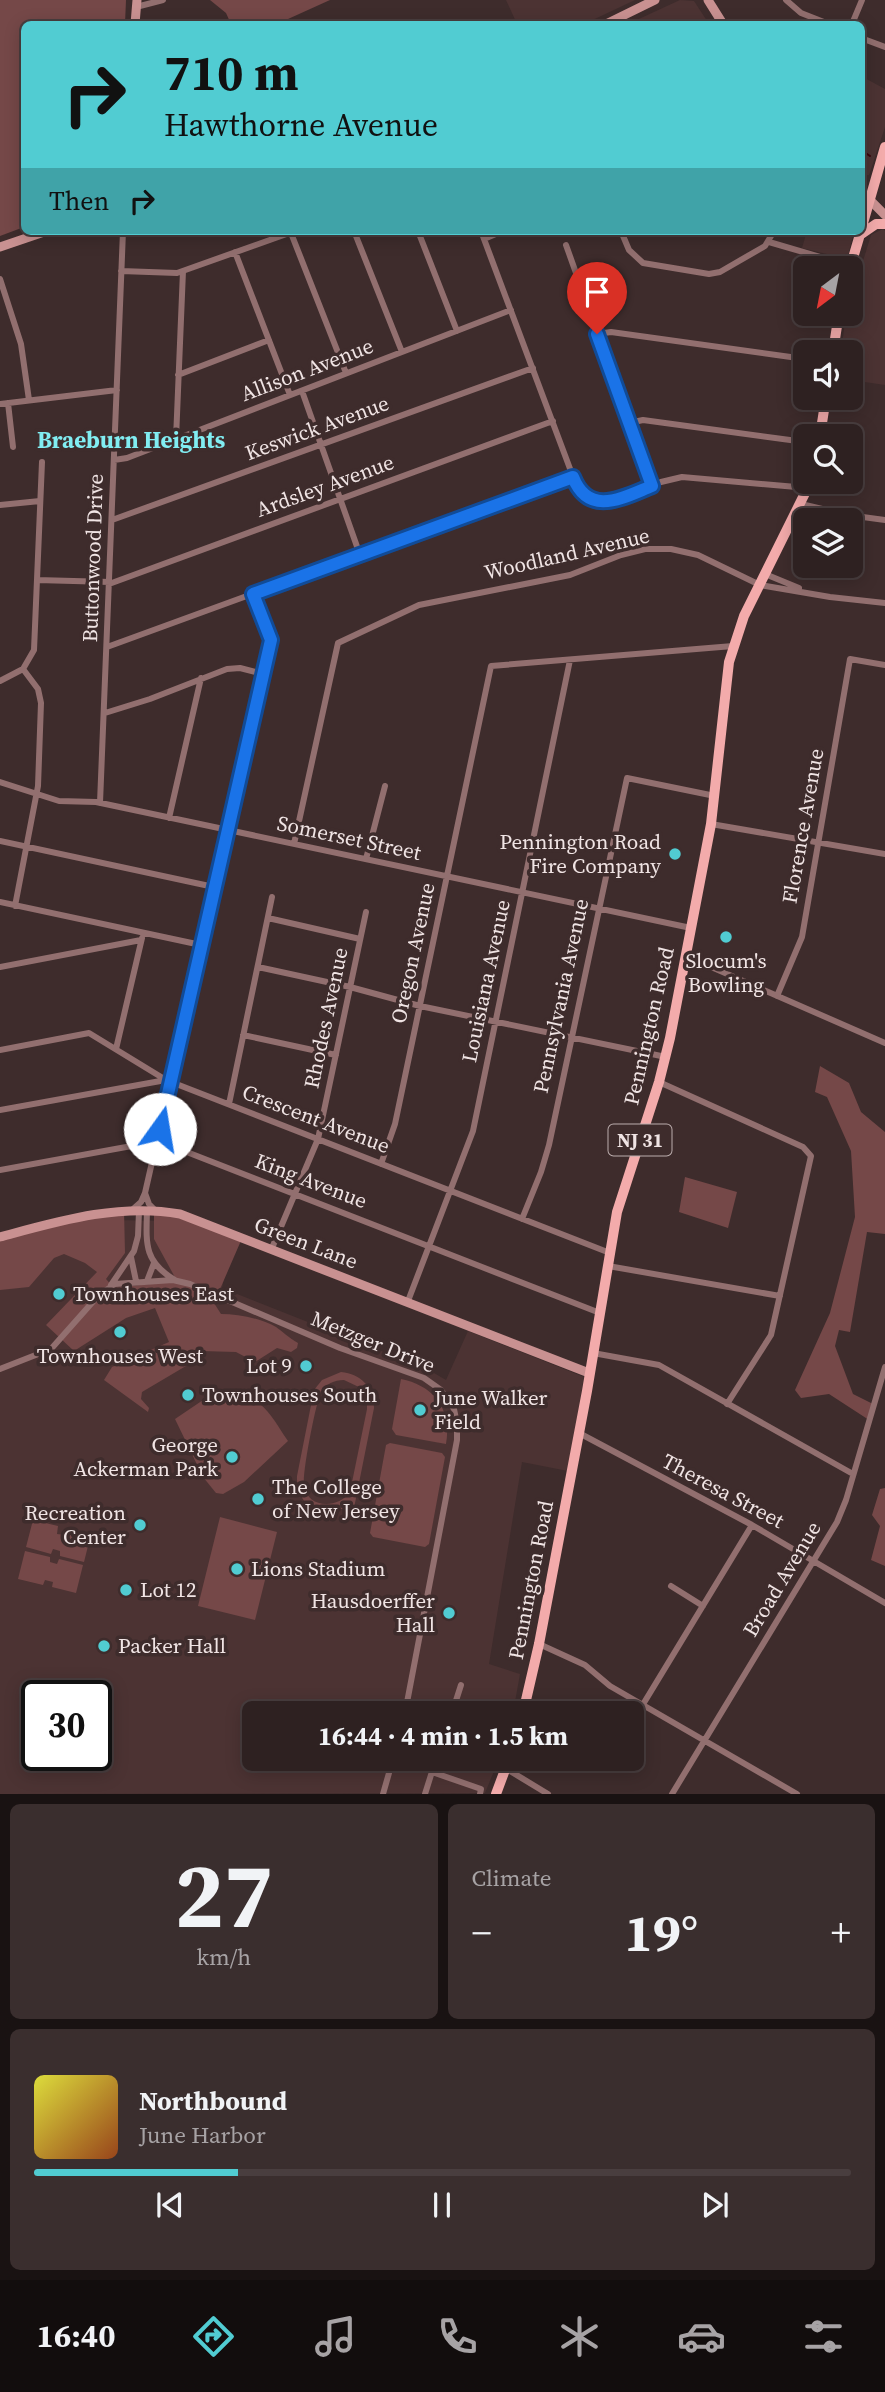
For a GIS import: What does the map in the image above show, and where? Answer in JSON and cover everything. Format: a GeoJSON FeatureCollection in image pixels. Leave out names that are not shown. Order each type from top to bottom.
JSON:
{"type":"FeatureCollection","features":[{"type":"Feature","properties":{"kind":"main road"},"geometry":{"type":"LineString","coordinates":[[865,214],[885,147]]}},
{"type":"Feature","properties":{"kind":"main road"},"geometry":{"type":"LineString","coordinates":[[865,230],[876,224],[885,224]]}},
{"type":"Feature","properties":{"kind":"main road"},"geometry":{"type":"LineString","coordinates":[[854,256],[859,235]]}},
{"type":"Feature","properties":{"kind":"main road","name":"Pennington Road"},"geometry":{"type":"LineString","coordinates":[[526,1701],[579,1433],[620,1198],[666,1056],[712,824],[727,676],[733,646],[744,616],[805,494]]}},
{"type":"Feature","properties":{"kind":"main road"},"geometry":{"type":"LineString","coordinates":[[496,1794],[504,1771]]}},
{"type":"Feature","properties":{"kind":"street"},"geometry":{"type":"LineString","coordinates":[[135,21],[137,3],[163,0]]}},
{"type":"Feature","properties":{"kind":"street"},"geometry":{"type":"LineString","coordinates":[[612,21],[655,0]]}},
{"type":"Feature","properties":{"kind":"street"},"geometry":{"type":"LineString","coordinates":[[708,0],[721,21]]}},
{"type":"Feature","properties":{"kind":"street"},"geometry":{"type":"LineString","coordinates":[[786,0],[801,13],[821,21]]}},
{"type":"Feature","properties":{"kind":"street"},"geometry":{"type":"LineString","coordinates":[[853,21],[862,0]]}},
{"type":"Feature","properties":{"kind":"street"},"geometry":{"type":"LineString","coordinates":[[865,40],[885,47]]}},
{"type":"Feature","properties":{"kind":"street"},"geometry":{"type":"LineString","coordinates":[[865,195],[885,215]]}},
{"type":"Feature","properties":{"kind":"street"},"geometry":{"type":"LineString","coordinates":[[0,247],[35,235]]}},
{"type":"Feature","properties":{"kind":"street","name":"Buttonwood Drive"},"geometry":{"type":"LineString","coordinates":[[100,803],[123,235]]}},
{"type":"Feature","properties":{"kind":"street"},"geometry":{"type":"LineString","coordinates":[[121,271],[177,273],[284,235]]}},
{"type":"Feature","properties":{"kind":"street"},"geometry":{"type":"LineString","coordinates":[[294,235],[346,373]]}},
{"type":"Feature","properties":{"kind":"street"},"geometry":{"type":"LineString","coordinates":[[356,235],[402,352]]}},
{"type":"Feature","properties":{"kind":"street"},"geometry":{"type":"LineString","coordinates":[[420,235],[457,331]]}},
{"type":"Feature","properties":{"kind":"street"},"geometry":{"type":"LineString","coordinates":[[482,235],[573,477],[581,491],[595,500],[615,501],[671,479],[692,477],[793,484]]}},
{"type":"Feature","properties":{"kind":"street"},"geometry":{"type":"LineString","coordinates":[[484,239],[494,235]]}},
{"type":"Feature","properties":{"kind":"street"},"geometry":{"type":"LineString","coordinates":[[623,235],[629,250],[643,263],[709,274],[720,272],[769,242],[772,235]]}},
{"type":"Feature","properties":{"kind":"street"},"geometry":{"type":"LineString","coordinates":[[769,242],[815,256]]}},
{"type":"Feature","properties":{"kind":"street"},"geometry":{"type":"LineString","coordinates":[[566,245],[652,486]]}},
{"type":"Feature","properties":{"kind":"street"},"geometry":{"type":"LineString","coordinates":[[235,252],[290,395]]}},
{"type":"Feature","properties":{"kind":"street"},"geometry":{"type":"LineString","coordinates":[[176,439],[183,271]]}},
{"type":"Feature","properties":{"kind":"street"},"geometry":{"type":"LineString","coordinates":[[0,279],[21,344],[29,400]]}},
{"type":"Feature","properties":{"kind":"street","name":"Allison Avenue"},"geometry":{"type":"LineString","coordinates":[[114,460],[127,458],[511,310]]}},
{"type":"Feature","properties":{"kind":"street"},"geometry":{"type":"LineString","coordinates":[[597,334],[611,332],[793,357]]}},
{"type":"Feature","properties":{"kind":"street"},"geometry":{"type":"LineString","coordinates":[[178,375],[269,340]]}},
{"type":"Feature","properties":{"kind":"street","name":"Keswick Avenue"},"geometry":{"type":"LineString","coordinates":[[112,520],[533,368]]}},
{"type":"Feature","properties":{"kind":"street"},"geometry":{"type":"LineString","coordinates":[[0,404],[117,390]]}},
{"type":"Feature","properties":{"kind":"street"},"geometry":{"type":"LineString","coordinates":[[302,391],[360,555]]}},
{"type":"Feature","properties":{"kind":"street"},"geometry":{"type":"LineString","coordinates":[[8,403],[13,447]]}},
{"type":"Feature","properties":{"kind":"street"},"geometry":{"type":"LineString","coordinates":[[629,423],[643,420],[793,440]]}},
{"type":"Feature","properties":{"kind":"street","name":"Ardsley Avenue"},"geometry":{"type":"LineString","coordinates":[[110,583],[553,421]]}},
{"type":"Feature","properties":{"kind":"street"},"geometry":{"type":"LineString","coordinates":[[0,681],[23,669],[34,650],[42,462]]}},
{"type":"Feature","properties":{"kind":"street"},"geometry":{"type":"LineString","coordinates":[[107,647],[573,477]]}},
{"type":"Feature","properties":{"kind":"street"},"geometry":{"type":"LineString","coordinates":[[0,505],[40,501]]}},
{"type":"Feature","properties":{"kind":"street"},"geometry":{"type":"LineString","coordinates":[[801,504],[885,520]]}},
{"type":"Feature","properties":{"kind":"street","name":"Woodland Avenue"},"geometry":{"type":"LineString","coordinates":[[294,844],[338,643],[419,605],[570,575],[621,555],[645,549],[671,549],[698,555],[760,585]]}},
{"type":"Feature","properties":{"kind":"street"},"geometry":{"type":"LineString","coordinates":[[765,574],[807,592]]}},
{"type":"Feature","properties":{"kind":"street"},"geometry":{"type":"LineString","coordinates":[[37,580],[110,583]]}},
{"type":"Feature","properties":{"kind":"street"},"geometry":{"type":"LineString","coordinates":[[760,585],[885,603]]}},
{"type":"Feature","properties":{"kind":"street"},"geometry":{"type":"LineString","coordinates":[[177,1281],[154,1263],[146,1246],[141,1202],[271,640],[253,594]]}},
{"type":"Feature","properties":{"kind":"street"},"geometry":{"type":"LineString","coordinates":[[570,660],[733,646]]}},
{"type":"Feature","properties":{"kind":"street","name":"Florence Avenue"},"geometry":{"type":"LineString","coordinates":[[777,996],[800,944],[850,659],[885,665]]}},
{"type":"Feature","properties":{"kind":"street","name":"Oregon Avenue"},"geometry":{"type":"LineString","coordinates":[[381,1164],[395,1124],[491,666],[570,660]]}},
{"type":"Feature","properties":{"kind":"street","name":"Louisiana Avenue"},"geometry":{"type":"LineString","coordinates":[[408,1301],[473,1131],[570,660]]}},
{"type":"Feature","properties":{"kind":"street"},"geometry":{"type":"LineString","coordinates":[[105,713],[233,668],[263,674]]}},
{"type":"Feature","properties":{"kind":"street"},"geometry":{"type":"LineString","coordinates":[[15,905],[36,794],[41,703],[38,689],[23,669]]}},
{"type":"Feature","properties":{"kind":"street"},"geometry":{"type":"LineString","coordinates":[[169,818],[201,678]]}},
{"type":"Feature","properties":{"kind":"street","name":"Pennsylvania Avenue"},"geometry":{"type":"LineString","coordinates":[[522,1219],[545,1160],[626,778],[716,796]]}},
{"type":"Feature","properties":{"kind":"street","name":"Somerset Street"},"geometry":{"type":"LineString","coordinates":[[0,782],[59,801],[100,803],[691,928]]}},
{"type":"Feature","properties":{"kind":"street"},"geometry":{"type":"LineString","coordinates":[[366,859],[385,786]]}},
{"type":"Feature","properties":{"kind":"street"},"geometry":{"type":"LineString","coordinates":[[712,824],[885,854]]}},
{"type":"Feature","properties":{"kind":"street"},"geometry":{"type":"LineString","coordinates":[[0,841],[215,887]]}},
{"type":"Feature","properties":{"kind":"street"},"geometry":{"type":"LineString","coordinates":[[229,1104],[272,898]]}},
{"type":"Feature","properties":{"kind":"street"},"geometry":{"type":"LineString","coordinates":[[0,902],[142,936],[201,945]]}},
{"type":"Feature","properties":{"kind":"street","name":"Rhodes Avenue"},"geometry":{"type":"LineString","coordinates":[[272,1248],[318,1139],[366,912]]}},
{"type":"Feature","properties":{"kind":"street"},"geometry":{"type":"LineString","coordinates":[[268,918],[360,939]]}},
{"type":"Feature","properties":{"kind":"street"},"geometry":{"type":"LineString","coordinates":[[0,967],[142,936]]}},
{"type":"Feature","properties":{"kind":"street"},"geometry":{"type":"LineString","coordinates":[[116,1049],[142,936]]}},
{"type":"Feature","properties":{"kind":"street"},"geometry":{"type":"LineString","coordinates":[[686,956],[885,1043]]}},
{"type":"Feature","properties":{"kind":"street"},"geometry":{"type":"LineString","coordinates":[[258,967],[420,1006],[666,1056]]}},
{"type":"Feature","properties":{"kind":"street","name":"Crescent Avenue"},"geometry":{"type":"LineString","coordinates":[[0,1049],[89,1033],[168,1080],[610,1253]]}},
{"type":"Feature","properties":{"kind":"street"},"geometry":{"type":"LineString","coordinates":[[243,1035],[336,1055]]}},
{"type":"Feature","properties":{"kind":"street"},"geometry":{"type":"LineString","coordinates":[[0,1110],[168,1080]]}},
{"type":"Feature","properties":{"kind":"street"},"geometry":{"type":"LineString","coordinates":[[659,1082],[805,1148],[810,1152],[812,1161],[769,1340],[727,1404]]}},
{"type":"Feature","properties":{"kind":"street","name":"King Avenue"},"geometry":{"type":"LineString","coordinates":[[0,1170],[148,1143],[188,1151],[600,1313]]}},
{"type":"Feature","properties":{"kind":"street"},"geometry":{"type":"LineString","coordinates":[[0,1369],[51,1349],[110,1286],[137,1244],[147,1202],[145,1193]]}},
{"type":"Feature","properties":{"kind":"street","name":"Green Lane"},"geometry":{"type":"LineString","coordinates":[[0,1237],[85,1215],[143,1211],[187,1216],[590,1373]]}},
{"type":"Feature","properties":{"kind":"street"},"geometry":{"type":"LineString","coordinates":[[131,1257],[136,1281]]}},
{"type":"Feature","properties":{"kind":"street"},"geometry":{"type":"LineString","coordinates":[[147,1281],[154,1263]]}},
{"type":"Feature","properties":{"kind":"street"},"geometry":{"type":"LineString","coordinates":[[608,1266],[780,1296]]}},
{"type":"Feature","properties":{"kind":"street","name":"Metzger Drive"},"geometry":{"type":"LineString","coordinates":[[110,1286],[136,1281],[177,1281],[190,1284],[340,1348],[424,1378],[441,1390],[454,1409],[457,1440],[407,1701]]}},
{"type":"Feature","properties":{"kind":"street"},"geometry":{"type":"LineString","coordinates":[[593,1353],[659,1365],[853,1474]]}},
{"type":"Feature","properties":{"kind":"street","name":"Broad Avenue"},"geometry":{"type":"LineString","coordinates":[[672,1794],[842,1510],[885,1367]]}},
{"type":"Feature","properties":{"kind":"street","name":"Theresa Street"},"geometry":{"type":"LineString","coordinates":[[579,1433],[752,1525],[885,1603]]}},
{"type":"Feature","properties":{"kind":"street"},"geometry":{"type":"LineString","coordinates":[[644,1703],[752,1525]]}},
{"type":"Feature","properties":{"kind":"street"},"geometry":{"type":"LineString","coordinates":[[671,1586],[703,1606]]}},
{"type":"Feature","properties":{"kind":"street"},"geometry":{"type":"LineString","coordinates":[[539,1644],[585,1665],[610,1686],[634,1701]]}},
{"type":"Feature","properties":{"kind":"street"},"geometry":{"type":"LineString","coordinates":[[456,1701],[461,1685]]}},
{"type":"Feature","properties":{"kind":"street"},"geometry":{"type":"LineString","coordinates":[[644,1707],[705,1739],[797,1794]]}},
{"type":"Feature","properties":{"kind":"street"},"geometry":{"type":"LineString","coordinates":[[383,1794],[390,1771]]}},
{"type":"Feature","properties":{"kind":"street"},"geometry":{"type":"LineString","coordinates":[[518,1771],[548,1794]]}},
{"type":"Feature","properties":{"kind":"street"},"geometry":{"type":"LineString","coordinates":[[425,1794],[432,1772],[481,1789],[480,1794]]}},
{"type":"Feature","properties":{"kind":"shaded area"},"geometry":{"type":"Polygon","coordinates":[[[0,0],[126,0],[125,21],[21,21],[21,228],[0,236],[0,0]]]}},
{"type":"Feature","properties":{"kind":"shaded area"},"geometry":{"type":"Polygon","coordinates":[[[210,0],[330,0],[284,21],[230,21],[226,13],[210,0]]]}},
{"type":"Feature","properties":{"kind":"shaded area"},"geometry":{"type":"Polygon","coordinates":[[[506,0],[635,0],[590,21],[516,21],[506,0]]]}},
{"type":"Feature","properties":{"kind":"shaded area"},"geometry":{"type":"Polygon","coordinates":[[[680,0],[694,1],[707,21],[634,21],[680,0]]]}},
{"type":"Feature","properties":{"kind":"shaded area"},"geometry":{"type":"Polygon","coordinates":[[[865,78],[885,89],[885,127],[869,175],[865,176],[865,78]]]}},
{"type":"Feature","properties":{"kind":"shaded area"},"geometry":{"type":"Polygon","coordinates":[[[883,229],[885,231],[885,385],[863,382],[863,340],[843,340],[844,326],[863,326],[863,261],[871,235],[883,229]]]}},
{"type":"Feature","properties":{"kind":"shaded area"},"geometry":{"type":"Polygon","coordinates":[[[806,235],[853,235],[848,256],[835,256],[802,248],[806,235]]]}},
{"type":"Feature","properties":{"kind":"shaded area"},"geometry":{"type":"Polygon","coordinates":[[[820,1066],[849,1083],[861,1112],[885,1132],[885,1234],[867,1232],[850,1332],[839,1330],[835,1346],[853,1394],[875,1405],[869,1420],[829,1394],[801,1398],[795,1390],[830,1313],[855,1217],[851,1151],[827,1097],[815,1092],[820,1066]]]}},
{"type":"Feature","properties":{"kind":"shaded area"},"geometry":{"type":"Polygon","coordinates":[[[685,1177],[737,1192],[728,1228],[679,1212],[685,1177]]]}},
{"type":"Feature","properties":{"kind":"shaded area"},"geometry":{"type":"Polygon","coordinates":[[[154,1209],[243,1236],[214,1303],[221,1314],[263,1321],[298,1343],[297,1348],[291,1352],[277,1348],[255,1362],[236,1352],[201,1351],[195,1354],[191,1363],[142,1392],[141,1399],[149,1408],[148,1412],[104,1380],[112,1367],[169,1342],[155,1308],[126,1318],[74,1351],[46,1325],[97,1272],[85,1263],[64,1254],[54,1258],[29,1287],[0,1290],[0,1236],[124,1210],[125,1253],[106,1279],[114,1288],[177,1281],[154,1239],[154,1209]]]}},
{"type":"Feature","properties":{"kind":"shaded area","name":"The College of New Jersey"},"geometry":{"type":"Polygon","coordinates":[[[112,1220],[168,1221],[232,1242],[222,1288],[427,1369],[446,1380],[468,1331],[584,1377],[568,1471],[522,1462],[489,1664],[520,1674],[515,1701],[242,1701],[242,1771],[494,1771],[485,1793],[0,1794],[0,1250],[112,1220]]]}},
{"type":"Feature","properties":{"kind":"shaded area"},"geometry":{"type":"Polygon","coordinates":[[[341,1372],[355,1376],[369,1388],[374,1408],[354,1508],[324,1512],[306,1503],[297,1484],[314,1390],[322,1380],[341,1372]],[[340,1380],[328,1385],[321,1392],[304,1478],[306,1493],[317,1502],[331,1504],[345,1498],[350,1492],[367,1409],[361,1388],[340,1380]]]}},
{"type":"Feature","properties":{"kind":"shaded area","name":"June Walker Field"},"geometry":{"type":"Polygon","coordinates":[[[401,1379],[423,1387],[438,1401],[446,1420],[446,1444],[396,1435],[392,1429],[401,1379]]]}},
{"type":"Feature","properties":{"kind":"shaded area","name":"George Ackerman Park"},"geometry":{"type":"Polygon","coordinates":[[[222,1393],[247,1397],[263,1406],[288,1441],[244,1482],[223,1494],[216,1493],[203,1477],[175,1419],[209,1396],[222,1393]]]}},
{"type":"Feature","properties":{"kind":"shaded area"},"geometry":{"type":"Polygon","coordinates":[[[390,1443],[442,1453],[445,1457],[429,1544],[425,1547],[373,1537],[370,1533],[386,1445],[390,1443]]]}},
{"type":"Feature","properties":{"kind":"shaded area"},"geometry":{"type":"Polygon","coordinates":[[[885,1488],[885,1566],[871,1560],[880,1526],[872,1515],[880,1489],[885,1488]]]}},
{"type":"Feature","properties":{"kind":"shaded area","name":"Lions Stadium"},"geometry":{"type":"Polygon","coordinates":[[[220,1517],[277,1532],[255,1620],[198,1606],[220,1517]]]}},
{"type":"Feature","properties":{"kind":"shaded area"},"geometry":{"type":"Polygon","coordinates":[[[33,1520],[58,1526],[57,1534],[65,1535],[67,1528],[91,1534],[84,1562],[60,1556],[60,1551],[53,1549],[51,1554],[26,1547],[33,1520]]]}},
{"type":"Feature","properties":{"kind":"shaded area"},"geometry":{"type":"Polygon","coordinates":[[[25,1551],[50,1557],[50,1562],[57,1564],[59,1559],[83,1565],[76,1593],[52,1587],[53,1582],[45,1580],[43,1585],[18,1579],[25,1551]]]}},
{"type":"Feature","properties":{"kind":"waterway"},"geometry":{"type":"LineString","coordinates":[[865,153],[870,156]]}},
{"type":"Feature","properties":{"kind":"place","name":"Pennington Road Fire Company"},"geometry":{"type":"Point","coordinates":[675,854]}},
{"type":"Feature","properties":{"kind":"place","name":"Slocum's Bowling"},"geometry":{"type":"Point","coordinates":[726,937]}},
{"type":"Feature","properties":{"kind":"place","name":"Townhouses East"},"geometry":{"type":"Point","coordinates":[59,1294]}},
{"type":"Feature","properties":{"kind":"place","name":"Townhouses West"},"geometry":{"type":"Point","coordinates":[120,1332]}},
{"type":"Feature","properties":{"kind":"place","name":"Lot 9"},"geometry":{"type":"Point","coordinates":[306,1366]}},
{"type":"Feature","properties":{"kind":"place","name":"Townhouses South"},"geometry":{"type":"Point","coordinates":[188,1395]}},
{"type":"Feature","properties":{"kind":"place","name":"June Walker Field"},"geometry":{"type":"Point","coordinates":[420,1410]}},
{"type":"Feature","properties":{"kind":"place","name":"George Ackerman Park"},"geometry":{"type":"Point","coordinates":[232,1457]}},
{"type":"Feature","properties":{"kind":"place","name":"The College of New Jersey"},"geometry":{"type":"Point","coordinates":[258,1499]}},
{"type":"Feature","properties":{"kind":"place","name":"Recreation Center"},"geometry":{"type":"Point","coordinates":[140,1525]}},
{"type":"Feature","properties":{"kind":"place","name":"Lions Stadium"},"geometry":{"type":"Point","coordinates":[237,1569]}},
{"type":"Feature","properties":{"kind":"place","name":"Lot 12"},"geometry":{"type":"Point","coordinates":[126,1590]}},
{"type":"Feature","properties":{"kind":"place","name":"Hausdoerffer Hall"},"geometry":{"type":"Point","coordinates":[449,1613]}},
{"type":"Feature","properties":{"kind":"place","name":"Packer Hall"},"geometry":{"type":"Point","coordinates":[104,1646]}},
{"type":"Feature","properties":{"kind":"district","name":"Braeburn Heights"},"geometry":{"type":"Point","coordinates":[131,440]}},
{"type":"Feature","properties":{"kind":"route"},"geometry":{"type":"LineString","coordinates":[[160,1129],[271,640],[253,594],[573,477],[585,495],[603,502],[615,501],[652,486],[597,334]]}}]}
